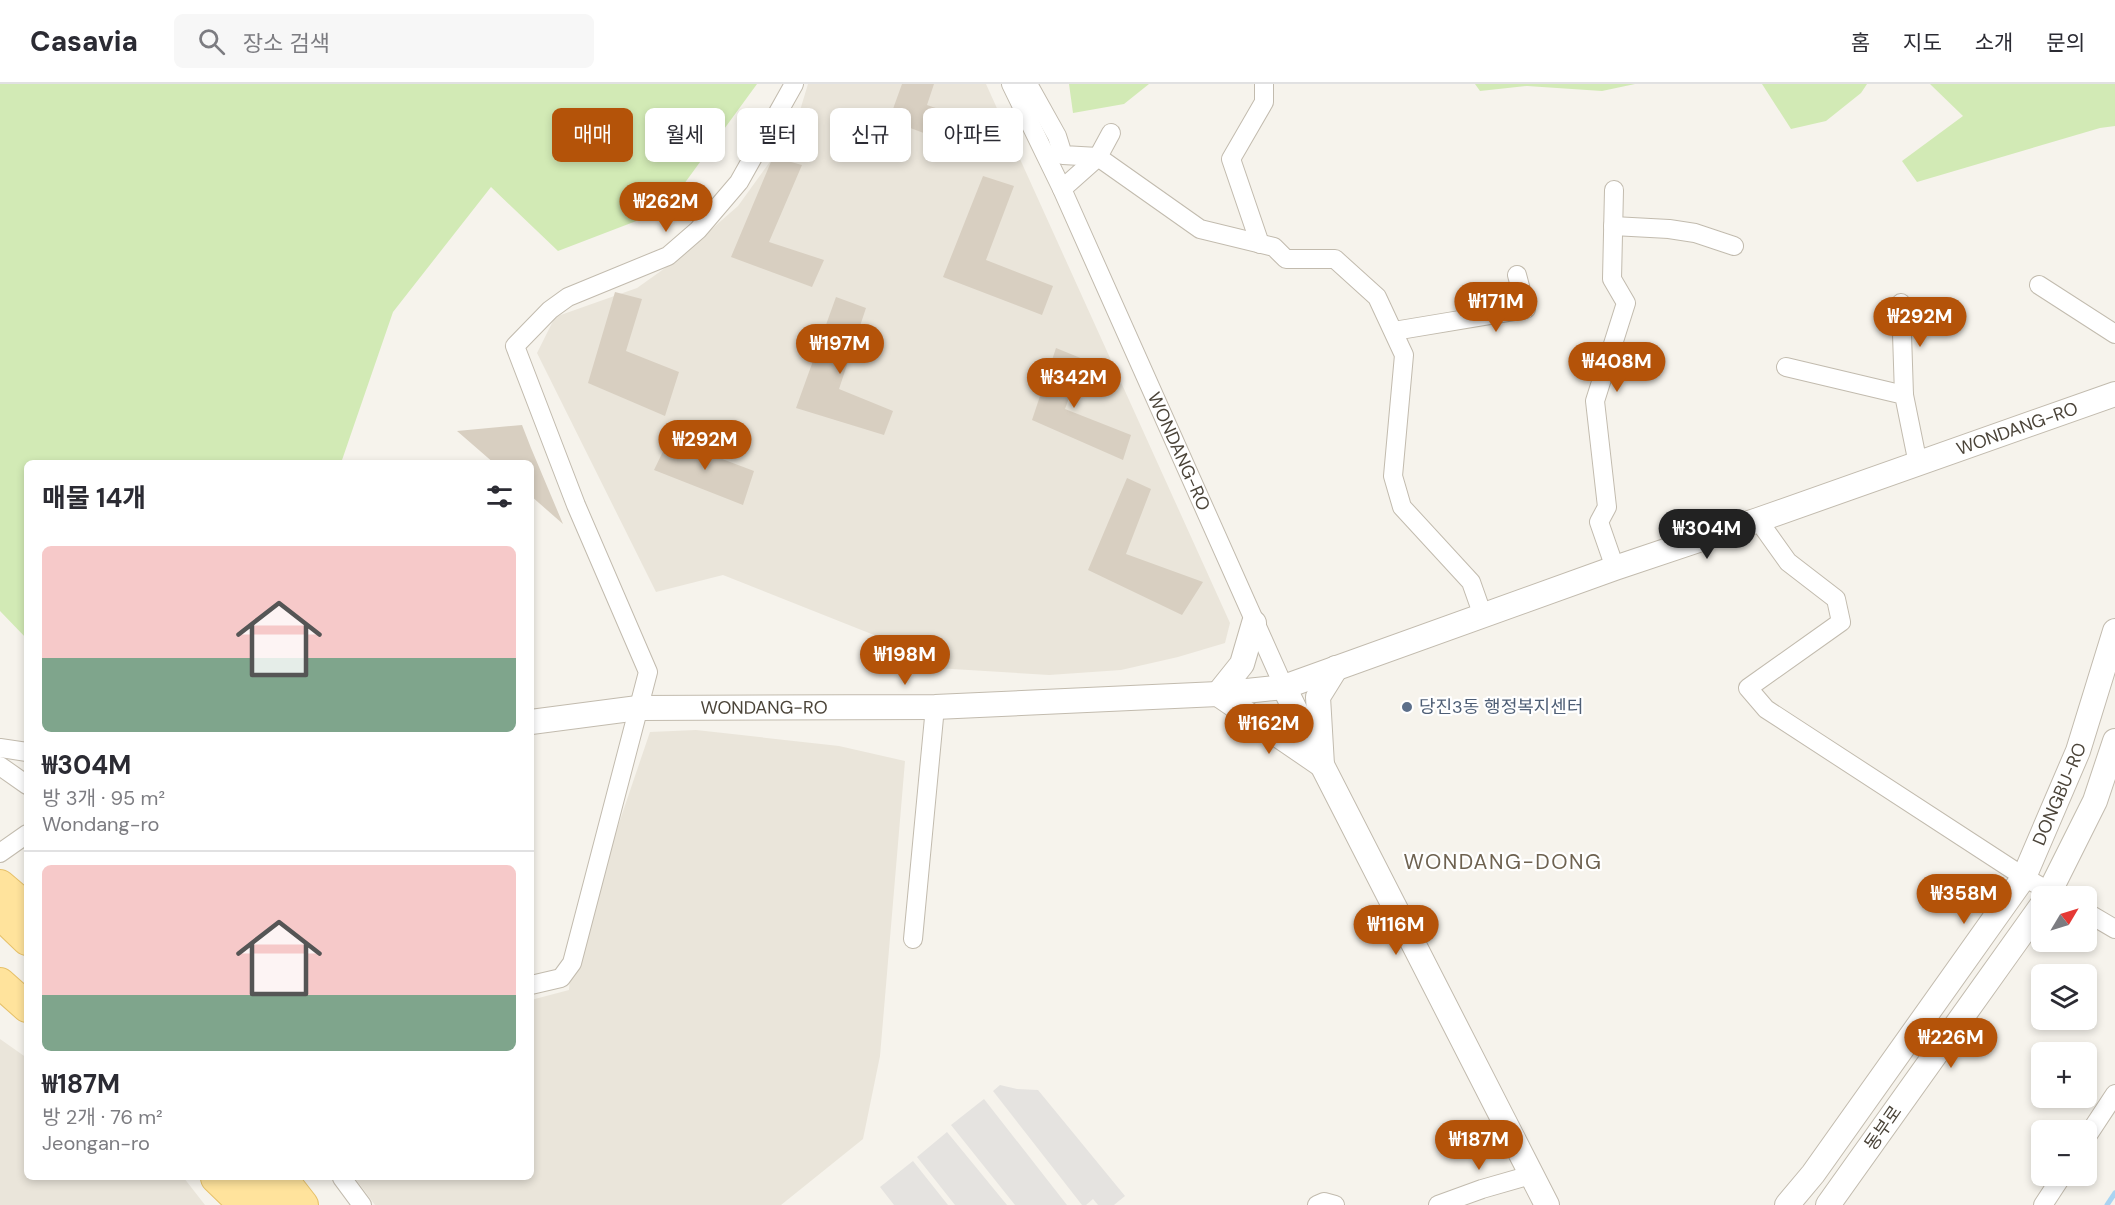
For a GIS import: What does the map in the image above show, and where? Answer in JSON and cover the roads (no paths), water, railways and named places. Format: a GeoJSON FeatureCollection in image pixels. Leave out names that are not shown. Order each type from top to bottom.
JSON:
{"type":"FeatureCollection","features":[{"type":"Feature","properties":{"kind":"main road"},"geometry":{"type":"LineString","coordinates":[[10,905],[24,933]]}},
{"type":"Feature","properties":{"kind":"main road"},"geometry":{"type":"LineString","coordinates":[[0,983],[24,1003]]}},
{"type":"Feature","properties":{"kind":"main road"},"geometry":{"type":"LineString","coordinates":[[218,1180],[244,1205]]}},
{"type":"Feature","properties":{"kind":"main road"},"geometry":{"type":"LineString","coordinates":[[252,1180],[273,1205]]}},
{"type":"Feature","properties":{"kind":"main road"},"geometry":{"type":"LineString","coordinates":[[284,1180],[303,1205]]}},
{"type":"Feature","properties":{"kind":"street"},"geometry":{"type":"LineString","coordinates":[[534,985],[561,978],[572,963],[648,672],[592,544],[515,346],[550,310],[568,297],[668,256],[698,230],[739,182],[794,84]]}},
{"type":"Feature","properties":{"kind":"street","name":"WONDANG-RO"},"geometry":{"type":"LineString","coordinates":[[1011,84],[1062,189],[1284,687]]}},
{"type":"Feature","properties":{"kind":"street"},"geometry":{"type":"LineString","coordinates":[[1028,84],[1057,136],[1063,155],[1098,157],[1200,229],[1274,247],[1286,259],[1335,259],[1377,297],[1404,355],[1393,476],[1402,507],[1471,582],[1483,616]]}},
{"type":"Feature","properties":{"kind":"street"},"geometry":{"type":"LineString","coordinates":[[1260,244],[1231,159],[1264,102],[1264,84]]}},
{"type":"Feature","properties":{"kind":"street"},"geometry":{"type":"LineString","coordinates":[[1062,189],[1098,157],[1111,133]]}},
{"type":"Feature","properties":{"kind":"street"},"geometry":{"type":"LineString","coordinates":[[1614,190],[1612,279],[1626,303],[1595,401],[1607,507],[1599,522],[1615,568]]}},
{"type":"Feature","properties":{"kind":"street"},"geometry":{"type":"LineString","coordinates":[[1613,226],[1695,233],[1734,246]]}},
{"type":"Feature","properties":{"kind":"street"},"geometry":{"type":"LineString","coordinates":[[1394,332],[1526,309],[1517,275]]}},
{"type":"Feature","properties":{"kind":"street"},"geometry":{"type":"LineString","coordinates":[[2039,285],[2115,334]]}},
{"type":"Feature","properties":{"kind":"street"},"geometry":{"type":"LineString","coordinates":[[1900,303],[1904,395],[1918,464]]}},
{"type":"Feature","properties":{"kind":"street"},"geometry":{"type":"LineString","coordinates":[[1786,368],[1904,395]]}},
{"type":"Feature","properties":{"kind":"street","name":"WONDANG-RO"},"geometry":{"type":"LineString","coordinates":[[534,722],[638,708],[936,707],[1218,694],[1284,687],[1615,568],[2115,394]]}},
{"type":"Feature","properties":{"kind":"street"},"geometry":{"type":"LineString","coordinates":[[1758,520],[1788,562],[1836,599],[1841,622],[1748,688],[1767,709],[2035,886]]}},
{"type":"Feature","properties":{"kind":"street"},"geometry":{"type":"LineString","coordinates":[[1254,622],[1241,667],[1218,694],[1322,765]]}},
{"type":"Feature","properties":{"kind":"street","name":"DONGBU-RO"},"geometry":{"type":"LineString","coordinates":[[1787,1205],[1825,1157],[2024,877],[2078,751],[2115,631]]}},
{"type":"Feature","properties":{"kind":"street"},"geometry":{"type":"LineString","coordinates":[[1322,765],[1318,697],[1336,668]]}},
{"type":"Feature","properties":{"kind":"street"},"geometry":{"type":"LineString","coordinates":[[1284,687],[1547,1205]]}},
{"type":"Feature","properties":{"kind":"street"},"geometry":{"type":"LineString","coordinates":[[913,939],[936,707]]}},
{"type":"Feature","properties":{"kind":"street","name":"동부로"},"geometry":{"type":"LineString","coordinates":[[2056,886],[2095,801],[2115,741]]}},
{"type":"Feature","properties":{"kind":"street"},"geometry":{"type":"LineString","coordinates":[[0,748],[24,752]]}},
{"type":"Feature","properties":{"kind":"street"},"geometry":{"type":"LineString","coordinates":[[0,766],[24,782]]}},
{"type":"Feature","properties":{"kind":"street"},"geometry":{"type":"LineString","coordinates":[[0,853],[24,839]]}},
{"type":"Feature","properties":{"kind":"street"},"geometry":{"type":"LineString","coordinates":[[2097,918],[2115,929]]}},
{"type":"Feature","properties":{"kind":"street","name":"동부로"},"geometry":{"type":"LineString","coordinates":[[1828,1205],[2031,924]]}},
{"type":"Feature","properties":{"kind":"street"},"geometry":{"type":"LineString","coordinates":[[2097,1121],[2115,1094]]}},
{"type":"Feature","properties":{"kind":"street"},"geometry":{"type":"LineString","coordinates":[[1438,1205],[1531,1175]]}},
{"type":"Feature","properties":{"kind":"street"},"geometry":{"type":"LineString","coordinates":[[343,1180],[362,1205]]}},
{"type":"Feature","properties":{"kind":"street"},"geometry":{"type":"LineString","coordinates":[[2043,1205],[2055,1186]]}},
{"type":"Feature","properties":{"kind":"street"},"geometry":{"type":"LineString","coordinates":[[1317,1205],[1324,1202],[1335,1205]]}},
{"type":"Feature","properties":{"kind":"waterway"},"geometry":{"type":"LineString","coordinates":[[2107,1205],[2115,1193]]}},
{"type":"Feature","properties":{"kind":"place","name":"당진3동 행정복지센터"},"geometry":{"type":"Point","coordinates":[1407,707]}},
{"type":"Feature","properties":{"kind":"district","name":"WONDANG-DONG"},"geometry":{"type":"Point","coordinates":[1503,862]}}]}
